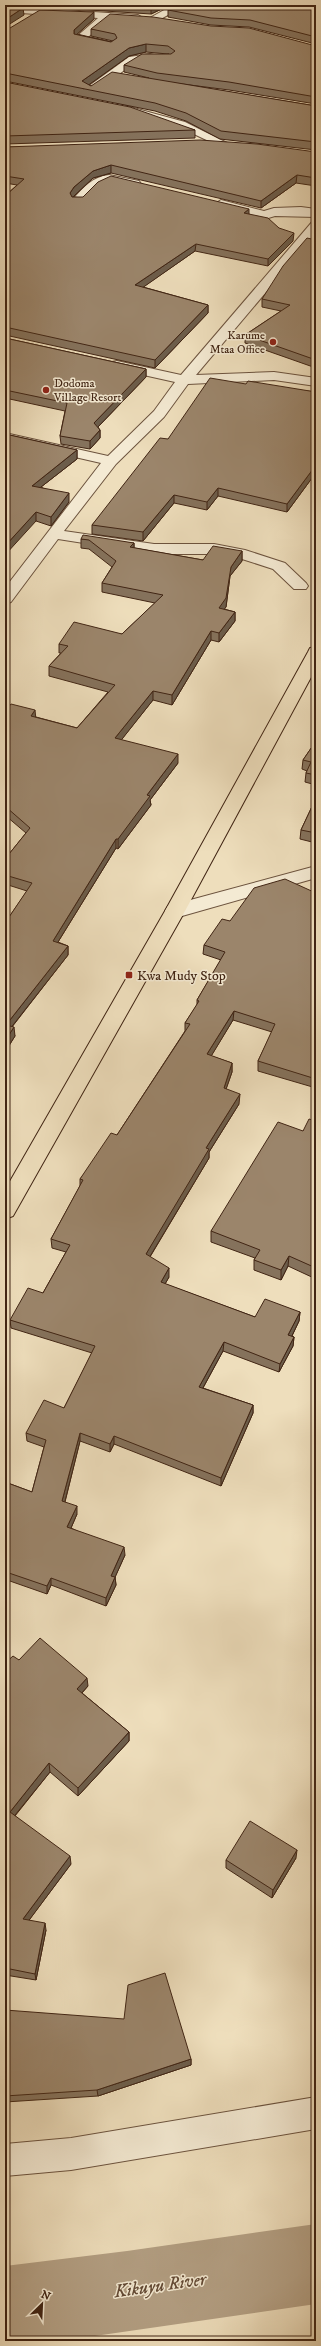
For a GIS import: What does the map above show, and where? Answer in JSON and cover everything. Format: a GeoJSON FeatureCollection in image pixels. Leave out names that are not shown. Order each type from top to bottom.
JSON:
{"type":"FeatureCollection","features":[{"type":"Feature","properties":{"kind":"highway"},"geometry":{"type":"LineString","coordinates":[[5,1210],[175,911],[316,652]]}},
{"type":"Feature","properties":{"kind":"street"},"geometry":{"type":"LineString","coordinates":[[153,19],[181,5]]}},
{"type":"Feature","properties":{"kind":"street"},"geometry":{"type":"LineString","coordinates":[[5,9],[153,19],[175,22]]}},
{"type":"Feature","properties":{"kind":"street"},"geometry":{"type":"LineString","coordinates":[[24,21],[37,12]]}},
{"type":"Feature","properties":{"kind":"street"},"geometry":{"type":"LineString","coordinates":[[107,16],[80,38],[111,45]]}},
{"type":"Feature","properties":{"kind":"street"},"geometry":{"type":"LineString","coordinates":[[90,90],[138,57],[160,58]]}},
{"type":"Feature","properties":{"kind":"street"},"geometry":{"type":"LineString","coordinates":[[112,75],[126,78]]}},
{"type":"Feature","properties":{"kind":"street"},"geometry":{"type":"LineString","coordinates":[[109,105],[151,114],[181,124],[221,143]]}},
{"type":"Feature","properties":{"kind":"street"},"geometry":{"type":"LineString","coordinates":[[192,142],[234,144]]}},
{"type":"Feature","properties":{"kind":"street"},"geometry":{"type":"LineString","coordinates":[[78,201],[95,182],[103,178],[150,187]]}},
{"type":"Feature","properties":{"kind":"street"},"geometry":{"type":"LineString","coordinates":[[211,201],[270,219],[274,212],[301,211],[316,213]]}},
{"type":"Feature","properties":{"kind":"street"},"geometry":{"type":"LineString","coordinates":[[5,598],[53,534],[111,461],[159,414],[296,236],[316,225]]}},
{"type":"Feature","properties":{"kind":"street"},"geometry":{"type":"LineString","coordinates":[[296,236],[316,243]]}},
{"type":"Feature","properties":{"kind":"street"},"geometry":{"type":"LineString","coordinates":[[106,363],[184,380],[274,376],[316,382]]}},
{"type":"Feature","properties":{"kind":"street"},"geometry":{"type":"LineString","coordinates":[[5,437],[111,461]]}},
{"type":"Feature","properties":{"kind":"street"},"geometry":{"type":"LineString","coordinates":[[53,534],[154,549],[214,548],[245,555],[279,566],[300,586]]}},
{"type":"Feature","properties":{"kind":"street"},"geometry":{"type":"LineString","coordinates":[[175,911],[316,872]]}},
{"type":"Feature","properties":{"kind":"street"},"geometry":{"type":"LineString","coordinates":[[5,2160],[71,2154],[316,2113]]}},
{"type":"Feature","properties":{"kind":"building"},"geometry":{"type":"Polygon","coordinates":[[[114,5],[156,5],[151,8],[114,5]]]}},
{"type":"Feature","properties":{"kind":"building"},"geometry":{"type":"Polygon","coordinates":[[[177,5],[316,5],[316,37],[250,20],[211,18],[168,10],[177,5]]]}},
{"type":"Feature","properties":{"kind":"building"},"geometry":{"type":"Polygon","coordinates":[[[5,6],[23,8],[5,20],[5,6]]]}},
{"type":"Feature","properties":{"kind":"building"},"geometry":{"type":"Polygon","coordinates":[[[40,10],[94,12],[74,30],[74,34],[111,42],[117,38],[115,34],[91,29],[110,14],[153,17],[211,26],[249,28],[316,46],[316,97],[229,82],[157,73],[124,65],[142,54],[171,54],[175,51],[168,46],[146,44],[129,48],[82,81],[91,86],[112,72],[316,106],[316,142],[221,131],[186,113],[155,103],[5,73],[5,31],[40,10]]]}},
{"type":"Feature","properties":{"kind":"building"},"geometry":{"type":"Polygon","coordinates":[[[5,82],[130,107],[195,130],[5,136],[5,82]]]}},
{"type":"Feature","properties":{"kind":"building"},"geometry":{"type":"Polygon","coordinates":[[[200,140],[257,144],[316,152],[316,178],[297,175],[261,201],[111,165],[93,171],[74,187],[70,193],[72,197],[83,197],[98,182],[111,176],[249,209],[244,213],[268,218],[279,228],[294,233],[268,259],[196,244],[135,285],[208,305],[155,360],[5,327],[5,196],[24,179],[5,176],[5,147],[200,140]]]}},
{"type":"Feature","properties":{"kind":"building"},"geometry":{"type":"Polygon","coordinates":[[[307,238],[316,240],[316,360],[245,335],[290,305],[262,299],[283,266],[307,238]]]}},
{"type":"Feature","properties":{"kind":"building"},"geometry":{"type":"Polygon","coordinates":[[[5,338],[146,369],[94,423],[100,430],[90,441],[60,436],[67,403],[5,390],[5,338]]]}},
{"type":"Feature","properties":{"kind":"building"},"geometry":{"type":"Polygon","coordinates":[[[210,378],[246,384],[248,381],[316,392],[316,470],[313,469],[287,504],[218,488],[207,502],[174,495],[143,532],[92,525],[160,438],[168,439],[210,378]]]}},
{"type":"Feature","properties":{"kind":"building"},"geometry":{"type":"Polygon","coordinates":[[[5,434],[77,450],[32,486],[69,493],[51,517],[36,512],[5,546],[5,434]]]}},
{"type":"Feature","properties":{"kind":"building"},"geometry":{"type":"Polygon","coordinates":[[[83,535],[134,543],[130,547],[203,560],[213,546],[242,551],[231,567],[226,598],[219,608],[235,612],[219,633],[211,631],[172,695],[153,691],[115,738],[178,754],[147,795],[150,796],[118,839],[116,839],[53,941],[68,946],[6,1025],[14,1027],[5,1041],[5,923],[32,883],[5,875],[5,859],[30,828],[6,807],[5,808],[5,711],[11,704],[35,710],[31,716],[77,728],[115,685],[49,666],[68,646],[59,644],[74,622],[122,634],[163,595],[102,583],[116,561],[89,540],[81,539],[83,535]]]}},
{"type":"Feature","properties":{"kind":"building"},"geometry":{"type":"Polygon","coordinates":[[[316,741],[316,775],[306,773],[311,762],[303,760],[316,741]]]}},
{"type":"Feature","properties":{"kind":"building"},"geometry":{"type":"Polygon","coordinates":[[[316,798],[316,833],[301,830],[316,798]]]}},
{"type":"Feature","properties":{"kind":"building"},"geometry":{"type":"Polygon","coordinates":[[[285,879],[316,893],[316,1079],[258,1061],[275,1024],[234,1011],[207,1054],[232,1063],[224,1088],[240,1094],[206,1148],[209,1149],[146,1254],[169,1268],[161,1282],[255,1317],[265,1299],[300,1312],[288,1335],[294,1337],[280,1364],[224,1342],[199,1387],[253,1405],[221,1478],[114,1436],[110,1444],[80,1433],[62,1501],[77,1506],[67,1527],[124,1547],[111,1576],[115,1577],[106,1598],[51,1578],[47,1586],[6,1572],[5,1574],[5,1482],[32,1492],[46,1440],[26,1433],[44,1400],[64,1408],[95,1346],[10,1320],[28,1288],[43,1293],[70,1245],[51,1239],[83,1180],[80,1179],[111,1133],[117,1135],[190,1024],[185,1023],[199,1001],[197,1000],[225,952],[204,945],[222,919],[230,921],[254,888],[285,879]]]}},
{"type":"Feature","properties":{"kind":"building"},"geometry":{"type":"Polygon","coordinates":[[[309,1119],[316,1121],[316,1268],[289,1256],[281,1270],[254,1260],[260,1250],[211,1231],[278,1122],[303,1131],[309,1119]]]}},
{"type":"Feature","properties":{"kind":"building"},"geometry":{"type":"Polygon","coordinates":[[[40,1638],[87,1678],[77,1689],[129,1732],[78,1788],[49,1763],[10,1812],[70,1856],[23,1919],[45,1923],[35,1974],[5,1968],[5,1663],[13,1656],[19,1660],[40,1638]]]}},
{"type":"Feature","properties":{"kind":"building"},"geometry":{"type":"Polygon","coordinates":[[[250,1821],[297,1850],[273,1890],[226,1860],[250,1821]]]}},
{"type":"Feature","properties":{"kind":"building"},"geometry":{"type":"Polygon","coordinates":[[[165,1973],[191,2059],[97,2090],[5,2096],[5,2010],[124,2019],[128,1985],[165,1973]]]}},
{"type":"Feature","properties":{"kind":"waterway","name":"Kikuyu River"},"geometry":{"type":"LineString","coordinates":[[5,2307],[127,2292],[316,2264]]}},
{"type":"Feature","properties":{"kind":"place","name":"Karume Mtaa Office"},"geometry":{"type":"Point","coordinates":[273,342]}},
{"type":"Feature","properties":{"kind":"place","name":"Dodoma Village Resort"},"geometry":{"type":"Point","coordinates":[46,390]}},
{"type":"Feature","properties":{"kind":"place","name":"Kwa Mudy Stop"},"geometry":{"type":"Point","coordinates":[129,975]}}]}
